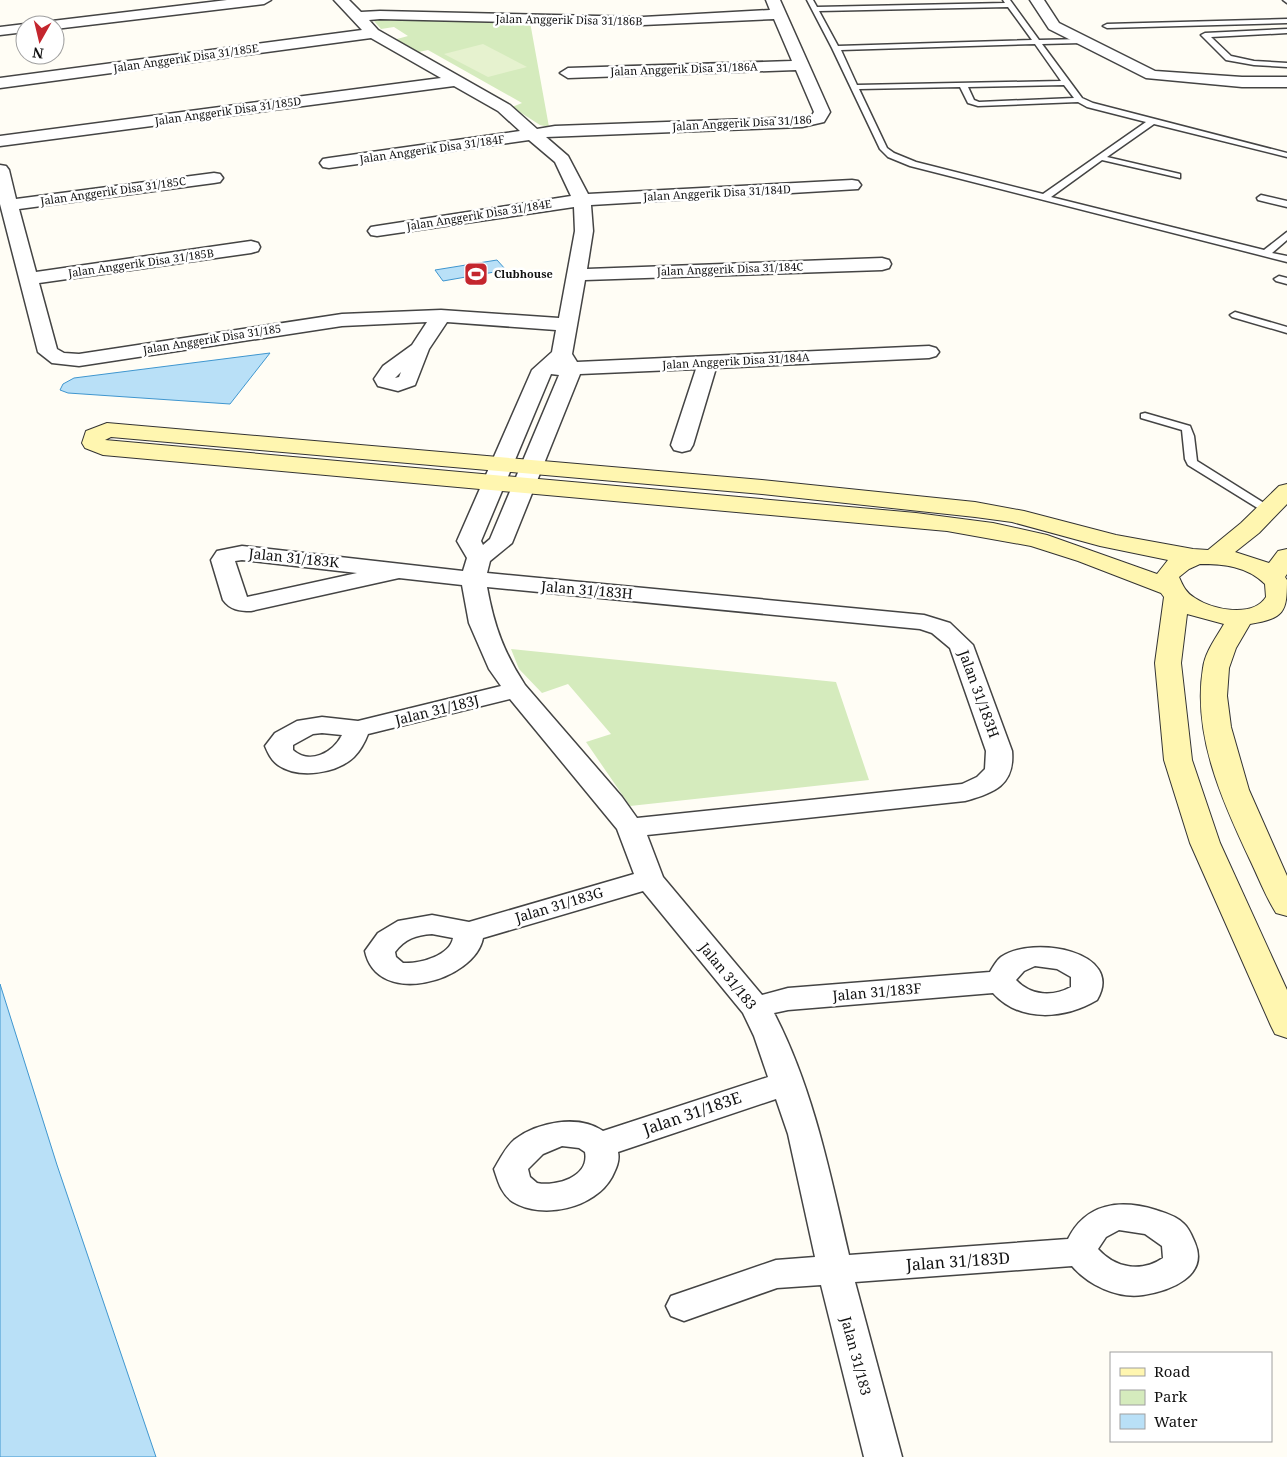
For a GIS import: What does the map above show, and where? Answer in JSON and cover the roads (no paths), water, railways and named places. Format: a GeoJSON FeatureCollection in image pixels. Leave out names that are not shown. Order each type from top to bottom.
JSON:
{"type":"FeatureCollection","features":[{"type":"Feature","properties":{"kind":"street"},"geometry":{"type":"LineString","coordinates":[[65,23],[264,0]]}},
{"type":"Feature","properties":{"kind":"street"},"geometry":{"type":"LineString","coordinates":[[341,0],[373,33],[504,108],[562,160],[582,200],[584,231],[566,325],[567,361],[528,476],[500,543],[476,569]]}},
{"type":"Feature","properties":{"kind":"street"},"geometry":{"type":"LineString","coordinates":[[1038,0],[1054,26],[1081,41],[1096,46],[1152,74],[1242,82],[1287,82]]}},
{"type":"Feature","properties":{"kind":"street","name":"Jalan Anggerik Disa 31/186B"},"geometry":{"type":"LineString","coordinates":[[359,18],[380,15],[643,21],[776,7]]}},
{"type":"Feature","properties":{"kind":"street","name":"Jalan Anggerik Disa 31/186"},"geometry":{"type":"LineString","coordinates":[[536,135],[555,131],[811,121],[818,119],[822,112],[776,7]]}},
{"type":"Feature","properties":{"kind":"street"},"geometry":{"type":"LineString","coordinates":[[0,31],[15,29]]}},
{"type":"Feature","properties":{"kind":"street","name":"Jalan Anggerik Disa 31/185E"},"geometry":{"type":"LineString","coordinates":[[0,82],[373,33]]}},
{"type":"Feature","properties":{"kind":"street","name":"Jalan Anggerik Disa 31/186A"},"geometry":{"type":"LineString","coordinates":[[568,72],[801,65]]}},
{"type":"Feature","properties":{"kind":"street","name":"Jalan Anggerik Disa 31/185D"},"geometry":{"type":"LineString","coordinates":[[0,142],[456,81]]}},
{"type":"Feature","properties":{"kind":"street","name":"Jalan Anggerik Disa 31/184F"},"geometry":{"type":"LineString","coordinates":[[329,163],[536,135]]}},
{"type":"Feature","properties":{"kind":"street","name":"Jalan Anggerik Disa 31/185"},"geometry":{"type":"LineString","coordinates":[[0,170],[11,205],[48,352],[58,360],[68,361],[342,320],[441,316],[566,325]]}},
{"type":"Feature","properties":{"kind":"street","name":"Jalan Anggerik Disa 31/185C"},"geometry":{"type":"LineString","coordinates":[[11,205],[214,178]]}},
{"type":"Feature","properties":{"kind":"street","name":"Jalan Anggerik Disa 31/184D"},"geometry":{"type":"LineString","coordinates":[[582,200],[852,185]]}},
{"type":"Feature","properties":{"kind":"street","name":"Jalan Anggerik Disa 31/184E"},"geometry":{"type":"LineString","coordinates":[[377,231],[582,200]]}},
{"type":"Feature","properties":{"kind":"street","name":"Jalan Anggerik Disa 31/185B"},"geometry":{"type":"LineString","coordinates":[[30,279],[251,247]]}},
{"type":"Feature","properties":{"kind":"street","name":"Jalan Anggerik Disa 31/184C"},"geometry":{"type":"LineString","coordinates":[[577,275],[882,264]]}},
{"type":"Feature","properties":{"kind":"street"},"geometry":{"type":"LineString","coordinates":[[419,349],[441,316]]}},
{"type":"Feature","properties":{"kind":"street","name":"Jalan Anggerik Disa 31/184A"},"geometry":{"type":"LineString","coordinates":[[567,361],[708,362],[930,352]]}},
{"type":"Feature","properties":{"kind":"street"},"geometry":{"type":"LineString","coordinates":[[507,525],[477,522],[542,370],[567,361]]}},
{"type":"Feature","properties":{"kind":"street"},"geometry":{"type":"LineString","coordinates":[[682,445],[708,362]]}},
{"type":"Feature","properties":{"kind":"street"},"geometry":{"type":"LineString","coordinates":[[498,473],[103,448],[93,443],[94,436],[107,430],[124,430],[971,526],[1072,550],[1172,593],[1204,613],[1264,617]]}},
{"type":"Feature","properties":{"kind":"street"},"geometry":{"type":"LineString","coordinates":[[528,476],[851,494],[1010,514],[1133,547],[1242,561],[1259,568],[1279,584]]}},
{"type":"Feature","properties":{"kind":"street"},"geometry":{"type":"LineString","coordinates":[[1287,491],[1250,528],[1206,557],[1182,562],[1172,568],[1167,577],[1172,593],[1168,664],[1178,760],[1205,843],[1287,1026]]}},
{"type":"Feature","properties":{"kind":"street","name":"Jalan 31/183"},"geometry":{"type":"LineString","coordinates":[[477,522],[469,541],[476,569],[481,624],[502,669],[516,690],[612,803],[630,828],[650,880],[754,1007],[770,1036],[804,1134],[835,1270],[883,1457]]}},
{"type":"Feature","properties":{"kind":"street","name":"Jalan 31/183K"},"geometry":{"type":"LineString","coordinates":[[402,570],[251,604],[242,604],[234,600],[223,560],[225,556],[242,553],[402,570],[476,569]]}},
{"type":"Feature","properties":{"kind":"street"},"geometry":{"type":"LineString","coordinates":[[1287,556],[1279,584],[1280,593],[1278,600],[1264,617],[1223,647],[1216,668],[1213,698],[1224,764],[1262,854],[1287,906]]}},
{"type":"Feature","properties":{"kind":"street","name":"Jalan 31/183H"},"geometry":{"type":"LineString","coordinates":[[476,569],[924,622],[941,628],[961,645],[999,751],[1001,764],[997,775],[986,784],[965,792],[630,828]]}},
{"type":"Feature","properties":{"kind":"street","name":"Jalan 31/183J"},"geometry":{"type":"LineString","coordinates":[[358,729],[516,690]]}},
{"type":"Feature","properties":{"kind":"street","name":"Jalan 31/183G"},"geometry":{"type":"LineString","coordinates":[[469,932],[620,887],[650,880]]}},
{"type":"Feature","properties":{"kind":"street","name":"Jalan 31/183F"},"geometry":{"type":"LineString","coordinates":[[754,1007],[788,999],[1000,982]]}},
{"type":"Feature","properties":{"kind":"street","name":"Jalan 31/183E"},"geometry":{"type":"LineString","coordinates":[[599,1145],[786,1083]]}},
{"type":"Feature","properties":{"kind":"street","name":"Jalan 31/183D"},"geometry":{"type":"LineString","coordinates":[[684,1306],[776,1274],[1080,1252]]}},
{"type":"Feature","properties":{"kind":"lane"},"geometry":{"type":"LineString","coordinates":[[810,0],[836,48],[884,149],[891,155],[913,164],[1287,259]]}},
{"type":"Feature","properties":{"kind":"lane"},"geometry":{"type":"LineString","coordinates":[[814,9],[906,4],[1008,2],[1079,100],[1090,106],[1287,156]]}},
{"type":"Feature","properties":{"kind":"lane"},"geometry":{"type":"LineString","coordinates":[[1107,26],[1287,21]]}},
{"type":"Feature","properties":{"kind":"lane"},"geometry":{"type":"LineString","coordinates":[[1287,31],[1205,35],[1229,58],[1254,64],[1287,65]]}},
{"type":"Feature","properties":{"kind":"lane"},"geometry":{"type":"LineString","coordinates":[[836,48],[1081,41]]}},
{"type":"Feature","properties":{"kind":"lane"},"geometry":{"type":"LineString","coordinates":[[854,87],[1066,83]]}},
{"type":"Feature","properties":{"kind":"lane"},"geometry":{"type":"LineString","coordinates":[[963,84],[971,101],[978,104],[1079,100]]}},
{"type":"Feature","properties":{"kind":"lane"},"geometry":{"type":"LineString","coordinates":[[1045,197],[1103,158],[1151,122]]}},
{"type":"Feature","properties":{"kind":"lane"},"geometry":{"type":"LineString","coordinates":[[1103,158],[1177,176]]}},
{"type":"Feature","properties":{"kind":"lane"},"geometry":{"type":"LineString","coordinates":[[1261,198],[1287,204]]}},
{"type":"Feature","properties":{"kind":"lane"},"geometry":{"type":"LineString","coordinates":[[1266,254],[1287,235]]}},
{"type":"Feature","properties":{"kind":"lane"},"geometry":{"type":"LineString","coordinates":[[1235,315],[1287,330]]}},
{"type":"Feature","properties":{"kind":"lane"},"geometry":{"type":"LineString","coordinates":[[1145,416],[1186,428],[1189,432],[1190,458],[1192,463],[1268,510]]}},
{"type":"Feature","properties":{"kind":"water"},"geometry":{"type":"Polygon","coordinates":[[[497,260],[506,270],[443,281],[435,270],[497,260]]]}},
{"type":"Feature","properties":{"kind":"water"},"geometry":{"type":"Polygon","coordinates":[[[270,353],[230,404],[68,393],[60,390],[63,384],[74,378],[270,353]]]}},
{"type":"Feature","properties":{"kind":"water"},"geometry":{"type":"Polygon","coordinates":[[[0,984],[57,1165],[156,1457],[0,1457],[0,984]]]}},
{"type":"Feature","properties":{"kind":"place","name":"Clubhouse"},"geometry":{"type":"Point","coordinates":[476,274]}}]}
